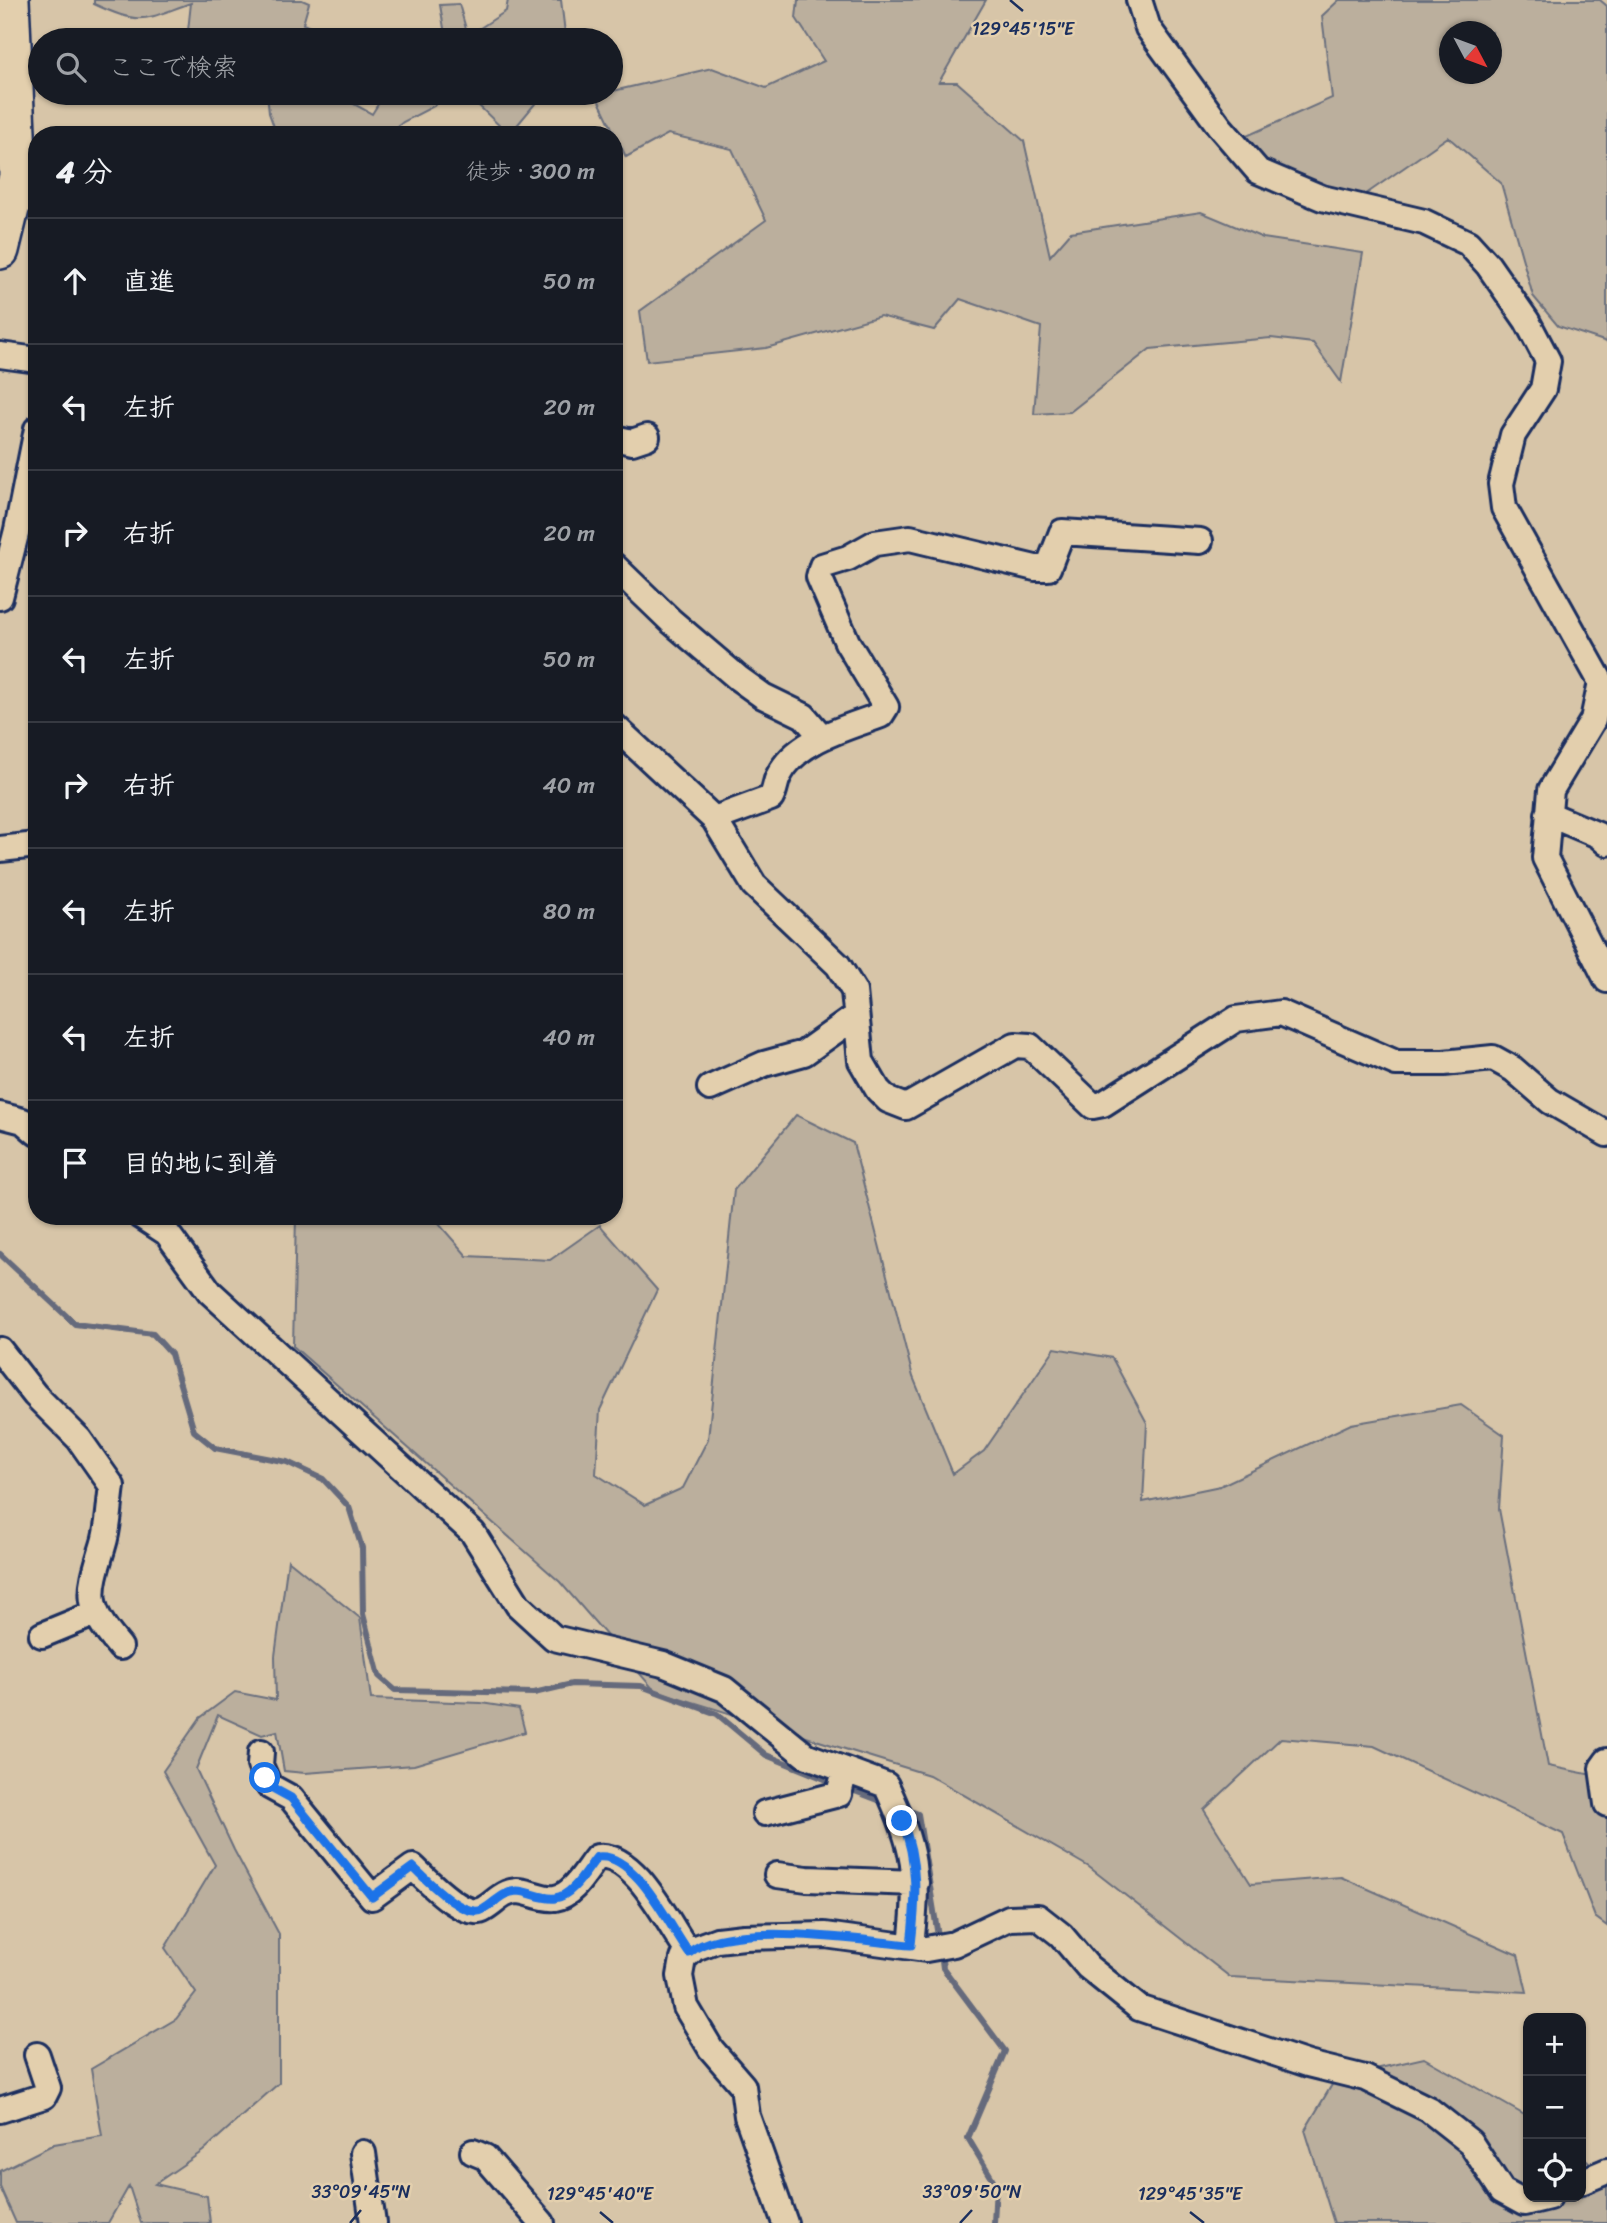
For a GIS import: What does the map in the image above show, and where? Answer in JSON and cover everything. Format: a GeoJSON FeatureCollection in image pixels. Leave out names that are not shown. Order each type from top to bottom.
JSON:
{"type":"FeatureCollection","features":[{"type":"Feature","properties":{"kind":"highway"},"geometry":{"type":"LineString","coordinates":[[0,250],[18,166],[10,0]]}},
{"type":"Feature","properties":{"kind":"street"},"geometry":{"type":"LineString","coordinates":[[1139,0],[1148,27],[1155,38],[1220,127],[1258,171],[1322,198],[1424,222],[1468,243],[1488,265],[1527,321],[1548,361],[1543,389],[1513,435],[1501,484],[1504,508],[1601,682],[1593,720],[1551,790],[1545,858],[1607,980]]}},
{"type":"Feature","properties":{"kind":"street"},"geometry":{"type":"LineString","coordinates":[[0,355],[28,359]]}},
{"type":"Feature","properties":{"kind":"street"},"geometry":{"type":"LineString","coordinates":[[623,440],[632,442],[647,437]]}},
{"type":"Feature","properties":{"kind":"street"},"geometry":{"type":"LineString","coordinates":[[0,597],[28,474]]}},
{"type":"Feature","properties":{"kind":"street"},"geometry":{"type":"LineString","coordinates":[[714,819],[771,797],[778,777],[791,759],[822,737],[881,715],[886,707],[847,642],[819,578],[822,566],[848,558],[875,543],[910,538],[1035,568],[1048,568],[1062,532],[1200,541]]}},
{"type":"Feature","properties":{"kind":"street"},"geometry":{"type":"LineString","coordinates":[[623,575],[671,621],[738,678],[763,696],[804,716],[822,737]]}},
{"type":"Feature","properties":{"kind":"street"},"geometry":{"type":"LineString","coordinates":[[623,734],[714,819],[754,885],[838,965],[854,991],[861,1060],[878,1090],[888,1100],[906,1107],[1015,1045],[1030,1046],[1093,1106],[1103,1104],[1236,1019],[1281,1013],[1396,1063],[1444,1063],[1493,1058],[1513,1069],[1550,1101],[1607,1134]]}},
{"type":"Feature","properties":{"kind":"street"},"geometry":{"type":"LineString","coordinates":[[1548,814],[1607,843]]}},
{"type":"Feature","properties":{"kind":"street"},"geometry":{"type":"LineString","coordinates":[[0,849],[28,846]]}},
{"type":"Feature","properties":{"kind":"street"},"geometry":{"type":"LineString","coordinates":[[710,1088],[764,1064],[804,1053],[856,1016]]}},
{"type":"Feature","properties":{"kind":"street"},"geometry":{"type":"LineString","coordinates":[[0,1115],[23,1121],[28,1125]]}},
{"type":"Feature","properties":{"kind":"street"},"geometry":{"type":"LineString","coordinates":[[155,1225],[167,1233],[209,1292],[473,1533],[518,1605],[554,1638],[663,1664],[724,1689],[805,1755],[843,1779],[886,1785],[912,1844],[918,1947]]}},
{"type":"Feature","properties":{"kind":"street"},"geometry":{"type":"LineString","coordinates":[[0,1350],[35,1395],[79,1439],[112,1486],[104,1544],[92,1575],[98,1621],[120,1647]]}},
{"type":"Feature","properties":{"kind":"street"},"geometry":{"type":"LineString","coordinates":[[42,1635],[96,1613]]}},
{"type":"Feature","properties":{"kind":"street"},"geometry":{"type":"LineString","coordinates":[[261,1752],[260,1765],[269,1786],[291,1798],[372,1897],[413,1867],[461,1908],[482,1911],[502,1894],[519,1891],[555,1898],[568,1892],[597,1857],[608,1855],[624,1862],[641,1881],[689,1953]]}},
{"type":"Feature","properties":{"kind":"street"},"geometry":{"type":"LineString","coordinates":[[1607,1761],[1602,1768],[1607,1804]]}},
{"type":"Feature","properties":{"kind":"street"},"geometry":{"type":"LineString","coordinates":[[765,1813],[843,1779]]}},
{"type":"Feature","properties":{"kind":"street"},"geometry":{"type":"LineString","coordinates":[[777,1875],[807,1879],[916,1883]]}},
{"type":"Feature","properties":{"kind":"street"},"geometry":{"type":"LineString","coordinates":[[785,2223],[747,2116],[743,2086],[710,2049],[686,2007],[680,1976],[683,1959],[689,1953],[717,1940],[744,1937],[825,1935],[918,1947],[954,1944],[1009,1918],[1038,1917],[1061,1935],[1088,1968],[1139,2008],[1308,2064],[1365,2078],[1428,2109],[1469,2142],[1502,2191],[1524,2203],[1528,2202]]}},
{"type":"Feature","properties":{"kind":"street"},"geometry":{"type":"LineString","coordinates":[[0,2110],[44,2096],[48,2088],[37,2055]]}},
{"type":"Feature","properties":{"kind":"street"},"geometry":{"type":"LineString","coordinates":[[473,2152],[485,2157],[542,2223]]}},
{"type":"Feature","properties":{"kind":"street"},"geometry":{"type":"LineString","coordinates":[[363,2153],[373,2223]]}},
{"type":"Feature","properties":{"kind":"street"},"geometry":{"type":"LineString","coordinates":[[1586,2180],[1607,2171]]}},
{"type":"Feature","properties":{"kind":"shaded area"},"geometry":{"type":"Polygon","coordinates":[[[94,0],[302,0],[309,3],[303,24],[312,28],[188,28],[191,3],[143,18],[123,16],[94,4],[94,0]]]}},
{"type":"Feature","properties":{"kind":"shaded area"},"geometry":{"type":"Polygon","coordinates":[[[508,0],[561,0],[564,28],[480,28],[506,11],[508,0]]]}},
{"type":"Feature","properties":{"kind":"shaded area"},"geometry":{"type":"Polygon","coordinates":[[[798,0],[986,0],[939,82],[957,82],[1024,141],[1050,256],[1071,232],[1201,212],[1263,238],[1363,253],[1341,382],[1313,343],[1271,338],[1150,349],[1070,412],[1034,414],[1041,327],[960,299],[934,330],[880,316],[766,348],[647,361],[640,311],[766,220],[732,149],[668,134],[626,157],[623,151],[623,126],[611,126],[601,105],[623,105],[623,89],[712,68],[766,88],[824,61],[796,18],[798,0]]]}},
{"type":"Feature","properties":{"kind":"shaded area"},"geometry":{"type":"Polygon","coordinates":[[[1339,0],[1600,0],[1607,6],[1607,342],[1558,326],[1533,296],[1501,183],[1448,137],[1356,201],[1248,162],[1242,138],[1332,98],[1322,16],[1339,0]]]}},
{"type":"Feature","properties":{"kind":"shaded area"},"geometry":{"type":"Polygon","coordinates":[[[459,4],[466,28],[444,28],[440,5],[459,4]]]}},
{"type":"Feature","properties":{"kind":"shaded area"},"geometry":{"type":"Polygon","coordinates":[[[268,105],[356,105],[372,114],[378,105],[435,105],[398,126],[274,126],[268,105]]]}},
{"type":"Feature","properties":{"kind":"shaded area"},"geometry":{"type":"Polygon","coordinates":[[[478,105],[534,105],[516,126],[500,126],[478,105]]]}},
{"type":"Feature","properties":{"kind":"shaded area"},"geometry":{"type":"Polygon","coordinates":[[[796,1115],[853,1143],[913,1377],[953,1474],[984,1451],[1055,1348],[1112,1358],[1147,1423],[1143,1502],[1220,1486],[1351,1424],[1461,1405],[1504,1435],[1499,1509],[1548,1766],[1607,1778],[1607,1926],[1595,1917],[1563,1834],[1374,1746],[1281,1738],[1204,1810],[1251,1884],[1341,1877],[1518,1955],[1527,1992],[1230,1977],[1089,1867],[929,1775],[654,1690],[560,1582],[293,1346],[296,1225],[440,1225],[467,1256],[550,1260],[600,1225],[657,1290],[600,1410],[596,1474],[645,1505],[683,1488],[708,1439],[734,1190],[796,1115]]]}},
{"type":"Feature","properties":{"kind":"shaded area"},"geometry":{"type":"Polygon","coordinates":[[[288,1560],[360,1618],[371,1699],[481,1703],[519,1709],[525,1732],[414,1765],[305,1773],[284,1771],[277,1731],[262,1735],[218,1715],[196,1769],[234,1850],[279,1934],[279,2083],[203,2151],[155,2184],[207,2196],[210,2223],[141,2223],[129,2186],[108,2223],[16,2223],[0,2187],[0,2171],[54,2144],[102,2136],[91,2069],[176,2019],[196,1993],[165,1948],[215,1865],[163,1771],[200,1718],[235,1692],[276,1700],[275,1656],[288,1560]]]}},
{"type":"Feature","properties":{"kind":"shaded area"},"geometry":{"type":"Polygon","coordinates":[[[1424,2058],[1523,2114],[1523,2202],[1586,2202],[1586,2159],[1607,2178],[1607,2223],[1334,2223],[1305,2130],[1336,2078],[1424,2058]]]}},
{"type":"Feature","properties":{"kind":"waterway"},"geometry":{"type":"LineString","coordinates":[[0,1254],[75,1324],[153,1334],[171,1354],[194,1431],[215,1448],[287,1462],[323,1479],[349,1507],[362,1548],[363,1614],[379,1676],[395,1690],[534,1693],[572,1684],[641,1686],[717,1714],[766,1755],[837,1784]]}},
{"type":"Feature","properties":{"kind":"waterway"},"geometry":{"type":"LineString","coordinates":[[847,1788],[886,1803]]}},
{"type":"Feature","properties":{"kind":"waterway"},"geometry":{"type":"LineString","coordinates":[[903,1808],[918,1814],[939,1942]]}},
{"type":"Feature","properties":{"kind":"waterway"},"geometry":{"type":"LineString","coordinates":[[941,1953],[943,1968],[1005,2051],[968,2138],[996,2185],[994,2223]]}},
{"type":"Feature","properties":{"kind":"route"},"geometry":{"type":"LineString","coordinates":[[265,1778],[269,1786],[291,1798],[372,1897],[413,1867],[461,1908],[482,1911],[502,1894],[519,1891],[555,1898],[568,1892],[597,1857],[608,1855],[624,1862],[641,1881],[689,1953],[717,1940],[744,1937],[825,1935],[911,1945],[917,1892],[912,1844],[902,1821]]}}]}
